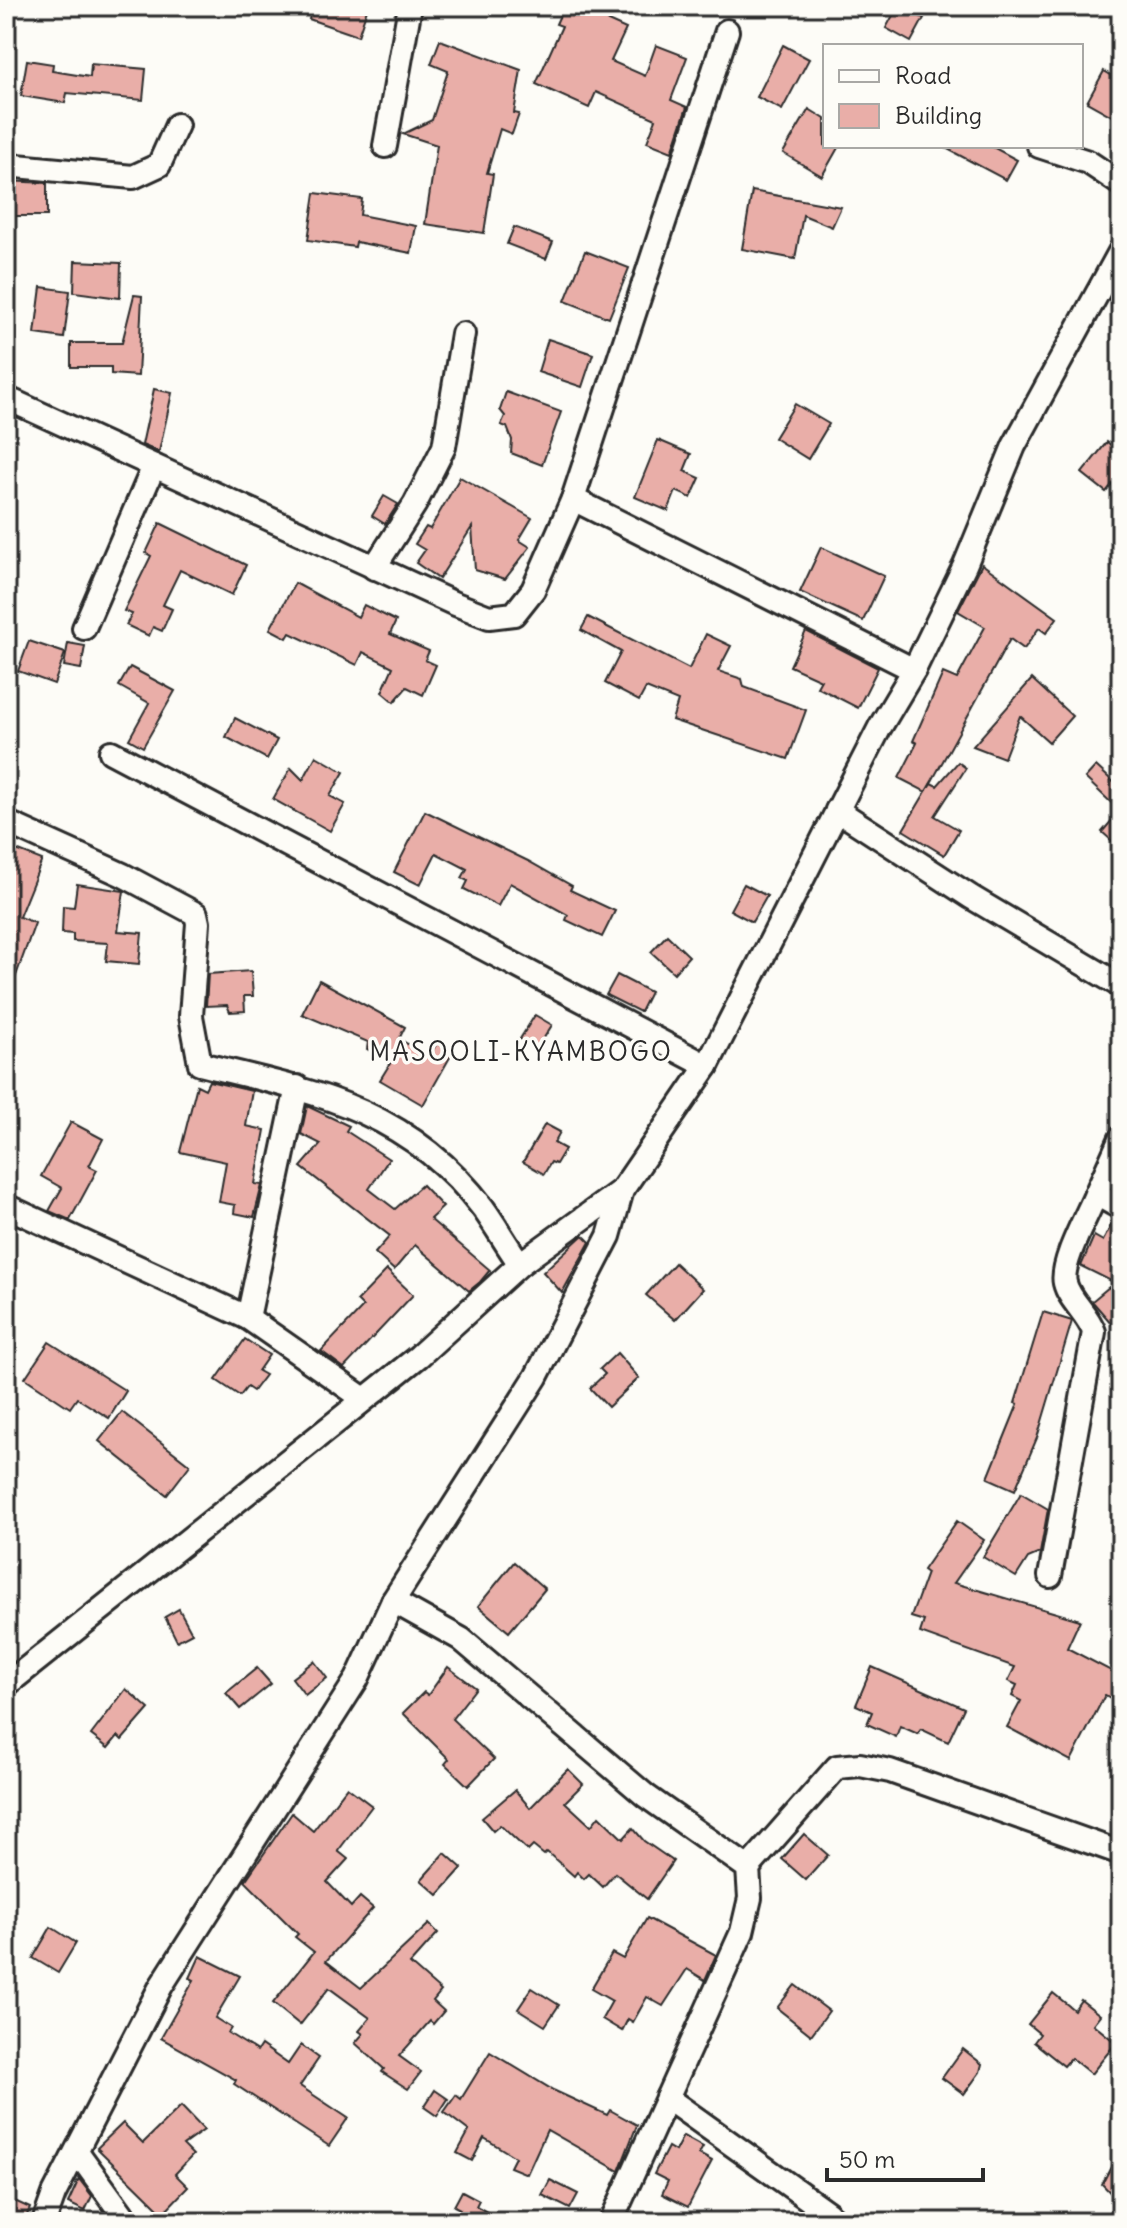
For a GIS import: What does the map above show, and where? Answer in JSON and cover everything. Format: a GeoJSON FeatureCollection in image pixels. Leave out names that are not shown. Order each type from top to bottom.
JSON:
{"type":"FeatureCollection","features":[{"type":"Feature","properties":{"kind":"street"},"geometry":{"type":"LineString","coordinates":[[385,146],[410,6]]}},
{"type":"Feature","properties":{"kind":"street"},"geometry":{"type":"LineString","coordinates":[[6,398],[374,568],[489,617],[514,614],[533,590],[573,499],[727,31]]}},
{"type":"Feature","properties":{"kind":"street"},"geometry":{"type":"LineString","coordinates":[[6,165],[133,177],[159,165],[177,125]]}},
{"type":"Feature","properties":{"kind":"street"},"geometry":{"type":"LineString","coordinates":[[1045,148],[1088,162],[1121,184]]}},
{"type":"Feature","properties":{"kind":"street"},"geometry":{"type":"LineString","coordinates":[[44,2222],[54,2194],[78,2153],[161,1986],[357,1679],[393,1601],[536,1377],[609,1236],[622,1190],[707,1066],[837,810],[914,670],[965,565],[1014,446],[1121,250]]}},
{"type":"Feature","properties":{"kind":"street"},"geometry":{"type":"LineString","coordinates":[[374,568],[415,504],[444,447],[463,334]]}},
{"type":"Feature","properties":{"kind":"street"},"geometry":{"type":"LineString","coordinates":[[84,628],[154,466]]}},
{"type":"Feature","properties":{"kind":"street"},"geometry":{"type":"LineString","coordinates":[[573,499],[914,670]]}},
{"type":"Feature","properties":{"kind":"street"},"geometry":{"type":"LineString","coordinates":[[111,752],[707,1066]]}},
{"type":"Feature","properties":{"kind":"street"},"geometry":{"type":"LineString","coordinates":[[837,810],[971,897],[1121,986]]}},
{"type":"Feature","properties":{"kind":"street"},"geometry":{"type":"LineString","coordinates":[[6,822],[123,875],[196,914],[198,923],[191,1016],[200,1064],[328,1095],[414,1140],[482,1207],[520,1264]]}},
{"type":"Feature","properties":{"kind":"street"},"geometry":{"type":"LineString","coordinates":[[248,1318],[297,1087]]}},
{"type":"Feature","properties":{"kind":"street"},"geometry":{"type":"LineString","coordinates":[[1050,1576],[1093,1342],[1088,1315],[1065,1285],[1064,1270],[1121,1138]]}},
{"type":"Feature","properties":{"kind":"street"},"geometry":{"type":"LineString","coordinates":[[6,1685],[419,1356],[520,1264],[622,1190]]}},
{"type":"Feature","properties":{"kind":"street"},"geometry":{"type":"LineString","coordinates":[[1096,1194],[1121,1208]]}},
{"type":"Feature","properties":{"kind":"street"},"geometry":{"type":"LineString","coordinates":[[6,1206],[248,1318],[364,1399]]}},
{"type":"Feature","properties":{"kind":"street"},"geometry":{"type":"LineString","coordinates":[[393,1601],[461,1639],[646,1796],[748,1868]]}},
{"type":"Feature","properties":{"kind":"street"},"geometry":{"type":"LineString","coordinates":[[611,2222],[742,1932],[750,1898],[748,1868],[837,1767],[860,1765],[890,1771],[1121,1853]]}},
{"type":"Feature","properties":{"kind":"street"},"geometry":{"type":"LineString","coordinates":[[667,2098],[828,2213]]}},
{"type":"Feature","properties":{"kind":"street"},"geometry":{"type":"LineString","coordinates":[[78,2153],[128,2222]]}},
{"type":"Feature","properties":{"kind":"building"},"geometry":{"type":"Polygon","coordinates":[[[313,6],[368,6],[358,36],[309,19],[313,6]]]}},
{"type":"Feature","properties":{"kind":"building"},"geometry":{"type":"Polygon","coordinates":[[[564,6],[616,6],[608,21],[626,29],[611,61],[645,76],[656,45],[687,57],[671,100],[687,107],[672,152],[647,142],[656,119],[596,92],[589,108],[536,84],[562,26],[556,24],[564,6]]]}},
{"type":"Feature","properties":{"kind":"building"},"geometry":{"type":"Polygon","coordinates":[[[898,6],[924,18],[911,42],[886,28],[898,6]]]}},
{"type":"Feature","properties":{"kind":"building"},"geometry":{"type":"Polygon","coordinates":[[[440,40],[521,70],[514,113],[519,114],[512,134],[500,129],[487,173],[493,174],[484,233],[425,224],[437,145],[403,134],[432,120],[448,71],[431,64],[440,40]]]}},
{"type":"Feature","properties":{"kind":"building"},"geometry":{"type":"Polygon","coordinates":[[[783,45],[809,59],[782,110],[757,97],[783,45]]]}},
{"type":"Feature","properties":{"kind":"building"},"geometry":{"type":"Polygon","coordinates":[[[27,60],[53,64],[52,71],[90,77],[91,64],[146,69],[143,100],[67,93],[65,103],[21,96],[27,60]]]}},
{"type":"Feature","properties":{"kind":"building"},"geometry":{"type":"Polygon","coordinates":[[[1104,71],[1121,81],[1121,121],[1087,102],[1104,71]]]}},
{"type":"Feature","properties":{"kind":"building"},"geometry":{"type":"Polygon","coordinates":[[[809,109],[823,118],[823,148],[838,148],[822,176],[783,153],[809,109]]]}},
{"type":"Feature","properties":{"kind":"building"},"geometry":{"type":"Polygon","coordinates":[[[946,148],[995,148],[1017,160],[1006,180],[946,148]]]}},
{"type":"Feature","properties":{"kind":"building"},"geometry":{"type":"Polygon","coordinates":[[[6,181],[47,183],[47,216],[6,216],[6,181]]]}},
{"type":"Feature","properties":{"kind":"building"},"geometry":{"type":"Polygon","coordinates":[[[752,191],[841,207],[832,227],[803,215],[795,259],[742,249],[752,191]]]}},
{"type":"Feature","properties":{"kind":"building"},"geometry":{"type":"Polygon","coordinates":[[[315,193],[362,199],[360,215],[416,226],[411,253],[356,242],[355,247],[308,240],[315,193]]]}},
{"type":"Feature","properties":{"kind":"building"},"geometry":{"type":"Polygon","coordinates":[[[514,227],[553,242],[546,259],[507,244],[514,227]]]}},
{"type":"Feature","properties":{"kind":"building"},"geometry":{"type":"Polygon","coordinates":[[[585,251],[629,268],[609,318],[565,301],[585,251]]]}},
{"type":"Feature","properties":{"kind":"building"},"geometry":{"type":"Polygon","coordinates":[[[75,261],[121,263],[120,298],[74,292],[75,261]]]}},
{"type":"Feature","properties":{"kind":"building"},"geometry":{"type":"Polygon","coordinates":[[[41,287],[70,291],[64,338],[35,334],[41,287]]]}},
{"type":"Feature","properties":{"kind":"building"},"geometry":{"type":"Polygon","coordinates":[[[134,295],[142,296],[138,376],[111,374],[111,367],[71,367],[71,343],[122,343],[134,295]]]}},
{"type":"Feature","properties":{"kind":"building"},"geometry":{"type":"Polygon","coordinates":[[[548,339],[593,354],[582,387],[538,372],[548,339]]]}},
{"type":"Feature","properties":{"kind":"building"},"geometry":{"type":"Polygon","coordinates":[[[154,389],[172,393],[159,452],[142,445],[154,389]]]}},
{"type":"Feature","properties":{"kind":"building"},"geometry":{"type":"Polygon","coordinates":[[[506,392],[561,412],[542,465],[511,453],[512,440],[507,427],[501,425],[505,416],[500,410],[506,392]]]}},
{"type":"Feature","properties":{"kind":"building"},"geometry":{"type":"Polygon","coordinates":[[[795,404],[829,424],[808,459],[774,438],[795,404]]]}},
{"type":"Feature","properties":{"kind":"building"},"geometry":{"type":"Polygon","coordinates":[[[658,440],[691,454],[684,471],[700,478],[691,498],[676,491],[668,511],[635,497],[658,440]]]}},
{"type":"Feature","properties":{"kind":"building"},"geometry":{"type":"Polygon","coordinates":[[[1107,442],[1121,453],[1121,474],[1106,492],[1082,473],[1107,442]]]}},
{"type":"Feature","properties":{"kind":"building"},"geometry":{"type":"Polygon","coordinates":[[[460,477],[532,518],[519,540],[530,547],[505,579],[475,570],[472,527],[439,579],[416,563],[425,550],[415,544],[426,527],[430,529],[460,477]]]}},
{"type":"Feature","properties":{"kind":"building"},"geometry":{"type":"Polygon","coordinates":[[[384,496],[398,504],[385,524],[372,516],[384,496]]]}},
{"type":"Feature","properties":{"kind":"building"},"geometry":{"type":"Polygon","coordinates":[[[160,523],[246,565],[232,595],[180,570],[163,605],[172,609],[162,631],[153,627],[149,636],[126,625],[132,614],[124,611],[151,556],[146,553],[160,523]]]}},
{"type":"Feature","properties":{"kind":"building"},"geometry":{"type":"Polygon","coordinates":[[[821,547],[884,576],[863,621],[800,592],[821,547]]]}},
{"type":"Feature","properties":{"kind":"building"},"geometry":{"type":"Polygon","coordinates":[[[982,564],[1057,618],[1046,633],[1039,628],[1024,649],[1010,639],[926,792],[899,778],[917,743],[913,741],[943,673],[957,679],[985,627],[958,611],[982,564]]]}},
{"type":"Feature","properties":{"kind":"building"},"geometry":{"type":"Polygon","coordinates":[[[295,583],[358,617],[364,605],[396,621],[390,634],[429,651],[425,660],[436,665],[423,695],[407,687],[394,702],[382,692],[393,667],[363,652],[357,665],[290,633],[287,638],[270,629],[295,583]]]}},
{"type":"Feature","properties":{"kind":"building"},"geometry":{"type":"Polygon","coordinates":[[[588,617],[689,669],[706,634],[731,646],[718,671],[742,679],[744,687],[806,710],[788,759],[672,720],[678,701],[646,688],[639,701],[605,683],[621,652],[581,630],[588,617]]]}},
{"type":"Feature","properties":{"kind":"building"},"geometry":{"type":"Polygon","coordinates":[[[806,631],[878,668],[858,708],[817,687],[821,680],[790,666],[806,631]]]}},
{"type":"Feature","properties":{"kind":"building"},"geometry":{"type":"Polygon","coordinates":[[[29,641],[65,653],[54,684],[18,671],[29,641]]]}},
{"type":"Feature","properties":{"kind":"building"},"geometry":{"type":"Polygon","coordinates":[[[68,643],[85,646],[81,669],[64,666],[68,643]]]}},
{"type":"Feature","properties":{"kind":"building"},"geometry":{"type":"Polygon","coordinates":[[[130,667],[175,691],[143,747],[129,739],[149,703],[119,686],[130,667]]]}},
{"type":"Feature","properties":{"kind":"building"},"geometry":{"type":"Polygon","coordinates":[[[1032,679],[1072,716],[1049,742],[1020,716],[1004,758],[973,746],[1032,679]]]}},
{"type":"Feature","properties":{"kind":"building"},"geometry":{"type":"Polygon","coordinates":[[[235,718],[277,740],[267,759],[226,737],[235,718]]]}},
{"type":"Feature","properties":{"kind":"building"},"geometry":{"type":"Polygon","coordinates":[[[316,756],[344,772],[330,796],[345,804],[330,831],[273,799],[291,768],[303,780],[316,756]]]}},
{"type":"Feature","properties":{"kind":"building"},"geometry":{"type":"Polygon","coordinates":[[[958,762],[966,768],[935,816],[959,830],[944,855],[903,830],[931,783],[937,786],[958,762]]]}},
{"type":"Feature","properties":{"kind":"building"},"geometry":{"type":"Polygon","coordinates":[[[1096,766],[1121,789],[1121,849],[1102,832],[1120,811],[1085,778],[1096,766]]]}},
{"type":"Feature","properties":{"kind":"building"},"geometry":{"type":"Polygon","coordinates":[[[425,811],[528,861],[572,886],[570,890],[615,911],[602,937],[566,920],[568,915],[510,883],[498,906],[464,889],[468,881],[462,878],[467,869],[436,853],[420,885],[394,872],[425,811]]]}},
{"type":"Feature","properties":{"kind":"building"},"geometry":{"type":"Polygon","coordinates":[[[6,846],[42,860],[19,917],[35,923],[8,998],[6,846]]]}},
{"type":"Feature","properties":{"kind":"building"},"geometry":{"type":"Polygon","coordinates":[[[77,884],[124,891],[118,931],[142,933],[139,964],[106,961],[108,943],[73,941],[73,934],[62,933],[63,906],[74,907],[77,884]]]}},
{"type":"Feature","properties":{"kind":"building"},"geometry":{"type":"Polygon","coordinates":[[[744,884],[767,896],[752,922],[730,910],[744,884]]]}},
{"type":"Feature","properties":{"kind":"building"},"geometry":{"type":"Polygon","coordinates":[[[667,935],[689,956],[674,973],[651,952],[667,935]]]}},
{"type":"Feature","properties":{"kind":"building"},"geometry":{"type":"Polygon","coordinates":[[[251,971],[253,996],[244,996],[245,1011],[230,1012],[227,1005],[206,1006],[208,974],[251,971]]]}},
{"type":"Feature","properties":{"kind":"building"},"geometry":{"type":"Polygon","coordinates":[[[617,975],[650,992],[640,1012],[606,995],[617,975]]]}},
{"type":"Feature","properties":{"kind":"building"},"geometry":{"type":"Polygon","coordinates":[[[319,980],[405,1027],[399,1039],[429,1056],[437,1043],[453,1052],[423,1105],[380,1080],[391,1062],[367,1049],[368,1042],[302,1014],[319,980]]]}},
{"type":"Feature","properties":{"kind":"building"},"geometry":{"type":"Polygon","coordinates":[[[535,1015],[552,1025],[537,1049],[520,1039],[535,1015]]]}},
{"type":"Feature","properties":{"kind":"building"},"geometry":{"type":"Polygon","coordinates":[[[209,1081],[252,1091],[246,1126],[265,1130],[255,1184],[262,1185],[254,1217],[234,1213],[235,1205],[219,1202],[226,1162],[180,1152],[197,1085],[205,1089],[209,1081]]]}},
{"type":"Feature","properties":{"kind":"building"},"geometry":{"type":"Polygon","coordinates":[[[307,1106],[349,1126],[346,1131],[389,1159],[369,1189],[395,1209],[422,1185],[443,1207],[430,1219],[490,1270],[480,1282],[469,1291],[415,1245],[394,1270],[375,1253],[390,1236],[301,1167],[321,1144],[301,1134],[307,1106]]]}},
{"type":"Feature","properties":{"kind":"building"},"geometry":{"type":"Polygon","coordinates":[[[71,1122],[103,1139],[89,1166],[97,1170],[70,1220],[49,1211],[62,1188],[41,1176],[71,1122]]]}},
{"type":"Feature","properties":{"kind":"building"},"geometry":{"type":"Polygon","coordinates":[[[545,1124],[560,1132],[554,1143],[565,1149],[556,1164],[551,1162],[544,1174],[523,1162],[545,1124]]]}},
{"type":"Feature","properties":{"kind":"building"},"geometry":{"type":"Polygon","coordinates":[[[1114,1220],[1121,1222],[1121,1286],[1081,1266],[1094,1236],[1103,1241],[1114,1220]]]}},
{"type":"Feature","properties":{"kind":"building"},"geometry":{"type":"Polygon","coordinates":[[[583,1235],[590,1242],[562,1293],[543,1272],[583,1235]]]}},
{"type":"Feature","properties":{"kind":"building"},"geometry":{"type":"Polygon","coordinates":[[[675,1263],[703,1289],[675,1320],[646,1295],[675,1263]]]}},
{"type":"Feature","properties":{"kind":"building"},"geometry":{"type":"Polygon","coordinates":[[[387,1270],[413,1295],[344,1368],[321,1351],[363,1307],[357,1301],[387,1270]]]}},
{"type":"Feature","properties":{"kind":"building"},"geometry":{"type":"Polygon","coordinates":[[[1109,1287],[1121,1302],[1121,1316],[1112,1324],[1092,1301],[1109,1287]]]}},
{"type":"Feature","properties":{"kind":"building"},"geometry":{"type":"Polygon","coordinates":[[[1043,1312],[1072,1321],[1037,1438],[1015,1490],[988,1478],[1018,1404],[1015,1403],[1043,1312]]]}},
{"type":"Feature","properties":{"kind":"building"},"geometry":{"type":"Polygon","coordinates":[[[245,1339],[269,1355],[258,1371],[265,1375],[253,1391],[247,1387],[240,1396],[216,1380],[245,1339]]]}},
{"type":"Feature","properties":{"kind":"building"},"geometry":{"type":"Polygon","coordinates":[[[49,1342],[126,1391],[109,1418],[77,1398],[70,1408],[25,1378],[49,1342]]]}},
{"type":"Feature","properties":{"kind":"building"},"geometry":{"type":"Polygon","coordinates":[[[617,1353],[639,1378],[608,1407],[590,1388],[605,1374],[600,1369],[617,1353]]]}},
{"type":"Feature","properties":{"kind":"building"},"geometry":{"type":"Polygon","coordinates":[[[122,1412],[190,1465],[167,1495],[99,1441],[122,1412]]]}},
{"type":"Feature","properties":{"kind":"building"},"geometry":{"type":"Polygon","coordinates":[[[1021,1493],[1048,1509],[1040,1553],[1028,1558],[1016,1577],[983,1557],[1021,1493]]]}},
{"type":"Feature","properties":{"kind":"building"},"geometry":{"type":"Polygon","coordinates":[[[957,1521],[984,1540],[954,1583],[1080,1620],[1067,1648],[1121,1676],[1121,1687],[1114,1700],[1105,1695],[1071,1761],[1007,1727],[1021,1701],[1012,1696],[1017,1685],[1008,1681],[1015,1667],[920,1633],[924,1621],[911,1617],[927,1573],[923,1570],[957,1521]]]}},
{"type":"Feature","properties":{"kind":"building"},"geometry":{"type":"Polygon","coordinates":[[[514,1562],[545,1589],[509,1632],[478,1606],[514,1562]]]}},
{"type":"Feature","properties":{"kind":"building"},"geometry":{"type":"Polygon","coordinates":[[[179,1609],[192,1633],[177,1641],[165,1617],[179,1609]]]}},
{"type":"Feature","properties":{"kind":"building"},"geometry":{"type":"Polygon","coordinates":[[[314,1661],[327,1678],[305,1695],[292,1678],[314,1661]]]}},
{"type":"Feature","properties":{"kind":"building"},"geometry":{"type":"Polygon","coordinates":[[[448,1667],[476,1688],[452,1719],[494,1759],[468,1786],[445,1764],[449,1759],[403,1713],[424,1692],[428,1695],[448,1667]]]}},
{"type":"Feature","properties":{"kind":"building"},"geometry":{"type":"Polygon","coordinates":[[[872,1667],[964,1708],[948,1742],[921,1729],[918,1734],[900,1726],[896,1737],[867,1724],[872,1712],[856,1705],[872,1667]]]}},
{"type":"Feature","properties":{"kind":"building"},"geometry":{"type":"Polygon","coordinates":[[[257,1668],[271,1684],[240,1709],[226,1693],[257,1668]]]}},
{"type":"Feature","properties":{"kind":"building"},"geometry":{"type":"Polygon","coordinates":[[[126,1689],[149,1709],[122,1740],[118,1736],[108,1748],[91,1735],[126,1689]]]}},
{"type":"Feature","properties":{"kind":"building"},"geometry":{"type":"Polygon","coordinates":[[[568,1769],[583,1784],[565,1802],[591,1826],[599,1816],[623,1839],[633,1828],[644,1841],[673,1861],[647,1899],[615,1873],[603,1887],[589,1874],[584,1879],[577,1872],[574,1876],[547,1852],[544,1855],[533,1846],[528,1851],[500,1825],[493,1831],[482,1818],[515,1790],[530,1808],[568,1769]]]}},
{"type":"Feature","properties":{"kind":"building"},"geometry":{"type":"Polygon","coordinates":[[[347,1787],[372,1806],[338,1851],[348,1859],[327,1882],[351,1907],[360,1897],[373,1908],[326,1961],[361,1988],[429,1924],[438,1933],[410,1964],[441,1991],[433,2001],[444,2011],[433,2024],[430,2021],[399,2056],[421,2072],[408,2089],[382,2072],[384,2069],[355,2043],[363,2034],[359,2031],[370,2018],[329,1988],[300,2025],[273,2003],[314,1952],[295,1937],[298,1934],[245,1881],[292,1813],[313,1831],[347,1787]]]}},
{"type":"Feature","properties":{"kind":"building"},"geometry":{"type":"Polygon","coordinates":[[[804,1834],[828,1855],[806,1880],[782,1859],[804,1834]]]}},
{"type":"Feature","properties":{"kind":"building"},"geometry":{"type":"Polygon","coordinates":[[[445,1853],[462,1868],[438,1895],[421,1880],[445,1853]]]}},
{"type":"Feature","properties":{"kind":"building"},"geometry":{"type":"Polygon","coordinates":[[[647,1918],[716,1955],[705,1980],[687,1969],[663,2006],[647,1997],[633,2022],[628,2019],[622,2031],[602,2019],[612,2001],[591,1989],[612,1953],[623,1959],[647,1918]]]}},
{"type":"Feature","properties":{"kind":"building"},"geometry":{"type":"Polygon","coordinates":[[[51,1927],[76,1943],[58,1973],[33,1958],[51,1927]]]}},
{"type":"Feature","properties":{"kind":"building"},"geometry":{"type":"Polygon","coordinates":[[[200,1956],[240,1976],[215,2018],[231,2028],[228,2033],[257,2051],[261,2045],[288,2064],[301,2045],[319,2058],[300,2086],[348,2118],[329,2146],[234,2084],[236,2080],[161,2038],[194,1980],[190,1978],[200,1956]]]}},
{"type":"Feature","properties":{"kind":"building"},"geometry":{"type":"Polygon","coordinates":[[[795,1985],[829,2011],[811,2035],[777,2008],[795,1985]]]}},
{"type":"Feature","properties":{"kind":"building"},"geometry":{"type":"Polygon","coordinates":[[[532,1988],[559,2005],[545,2026],[518,2009],[532,1988]]]}},
{"type":"Feature","properties":{"kind":"building"},"geometry":{"type":"Polygon","coordinates":[[[1053,1993],[1074,2010],[1081,2000],[1100,2015],[1093,2024],[1116,2043],[1091,2074],[1071,2058],[1064,2066],[1034,2042],[1040,2034],[1028,2024],[1053,1993]]]}},
{"type":"Feature","properties":{"kind":"building"},"geometry":{"type":"Polygon","coordinates":[[[963,2049],[982,2064],[980,2072],[964,2094],[942,2078],[963,2049]]]}},
{"type":"Feature","properties":{"kind":"building"},"geometry":{"type":"Polygon","coordinates":[[[490,2052],[553,2090],[607,2115],[610,2110],[637,2125],[619,2171],[547,2130],[527,2174],[510,2167],[515,2157],[484,2138],[472,2161],[457,2153],[469,2131],[444,2112],[456,2095],[461,2099],[490,2052]]]}},
{"type":"Feature","properties":{"kind":"building"},"geometry":{"type":"Polygon","coordinates":[[[435,2090],[448,2099],[437,2116],[424,2107],[435,2090]]]}},
{"type":"Feature","properties":{"kind":"building"},"geometry":{"type":"Polygon","coordinates":[[[181,2106],[204,2130],[183,2145],[193,2155],[175,2174],[188,2187],[163,2213],[97,2148],[123,2123],[143,2143],[181,2106]]]}},
{"type":"Feature","properties":{"kind":"building"},"geometry":{"type":"Polygon","coordinates":[[[683,2136],[703,2147],[699,2154],[712,2161],[688,2207],[662,2194],[668,2181],[654,2174],[668,2147],[675,2151],[683,2136]]]}},
{"type":"Feature","properties":{"kind":"building"},"geometry":{"type":"Polygon","coordinates":[[[1121,2148],[1121,2204],[1102,2184],[1121,2148]]]}},
{"type":"Feature","properties":{"kind":"building"},"geometry":{"type":"Polygon","coordinates":[[[79,2179],[92,2196],[85,2211],[68,2203],[79,2179]]]}},
{"type":"Feature","properties":{"kind":"building"},"geometry":{"type":"Polygon","coordinates":[[[550,2180],[578,2194],[570,2209],[542,2195],[550,2180]]]}},
{"type":"Feature","properties":{"kind":"building"},"geometry":{"type":"Polygon","coordinates":[[[462,2191],[479,2200],[476,2206],[505,2222],[452,2222],[460,2209],[454,2206],[462,2191]]]}},
{"type":"Feature","properties":{"kind":"building"},"geometry":{"type":"Polygon","coordinates":[[[6,2197],[30,2208],[24,2222],[6,2222],[6,2197]]]}},
{"type":"Feature","properties":{"kind":"district","name":"MASOOLI-KYAMBOGO"},"geometry":{"type":"Point","coordinates":[521,1051]}}]}
